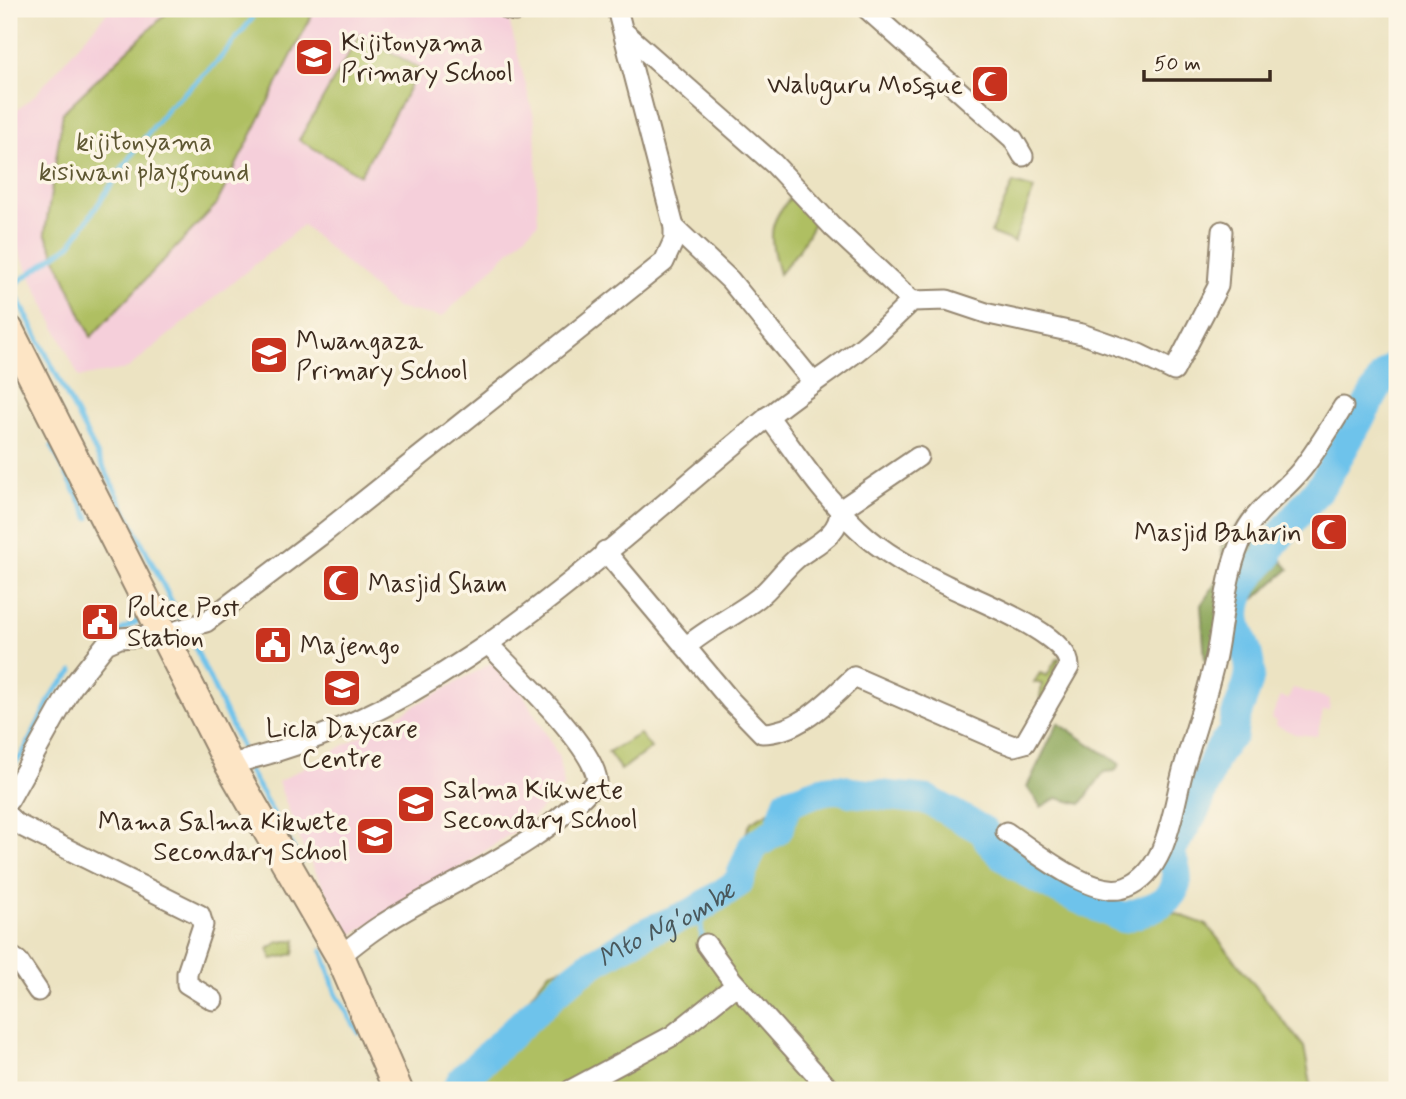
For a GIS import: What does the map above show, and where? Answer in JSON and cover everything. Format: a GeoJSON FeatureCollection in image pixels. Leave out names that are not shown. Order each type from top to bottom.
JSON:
{"type":"FeatureCollection","features":[{"type":"Feature","properties":{"kind":"street"},"geometry":{"type":"LineString","coordinates":[[507,9],[524,9]]}},
{"type":"Feature","properties":{"kind":"street"},"geometry":{"type":"LineString","coordinates":[[9,800],[92,660],[106,644],[120,638],[162,635],[206,622],[654,271],[670,252],[674,227],[617,9]]}},
{"type":"Feature","properties":{"kind":"street"},"geometry":{"type":"LineString","coordinates":[[867,9],[1013,139],[1024,156]]}},
{"type":"Feature","properties":{"kind":"street"},"geometry":{"type":"LineString","coordinates":[[625,33],[774,164],[832,226],[912,301]]}},
{"type":"Feature","properties":{"kind":"street"},"geometry":{"type":"LineString","coordinates":[[674,227],[730,280],[813,383]]}},
{"type":"Feature","properties":{"kind":"street"},"geometry":{"type":"LineString","coordinates":[[229,764],[270,755],[341,726],[408,693],[488,644],[768,416],[865,345],[912,301],[947,300],[989,314],[1082,334],[1139,354],[1174,371],[1218,286],[1222,231]]}},
{"type":"Feature","properties":{"kind":"street"},"geometry":{"type":"LineString","coordinates":[[12,346],[229,764],[340,956],[398,1090]]}},
{"type":"Feature","properties":{"kind":"street"},"geometry":{"type":"LineString","coordinates":[[1006,832],[1077,878],[1103,889],[1117,891],[1131,886],[1145,875],[1164,842],[1200,714],[1215,657],[1234,556],[1246,529],[1302,469],[1343,407]]}},
{"type":"Feature","properties":{"kind":"street"},"geometry":{"type":"LineString","coordinates":[[605,551],[731,701],[762,733],[785,729],[818,710],[854,677],[1003,742],[1014,746],[1025,743],[1069,667],[1063,651],[1033,628],[893,555],[859,531],[768,416]]}},
{"type":"Feature","properties":{"kind":"street"},"geometry":{"type":"LineString","coordinates":[[840,510],[918,457]]}},
{"type":"Feature","properties":{"kind":"street"},"geometry":{"type":"LineString","coordinates":[[687,646],[717,622],[761,596],[798,557],[829,536],[840,520],[840,510]]}},
{"type":"Feature","properties":{"kind":"street"},"geometry":{"type":"LineString","coordinates":[[340,956],[382,925],[524,844],[567,811],[597,781],[596,772],[586,754],[539,697],[488,644]]}},
{"type":"Feature","properties":{"kind":"street"},"geometry":{"type":"LineString","coordinates":[[9,817],[15,823],[200,915],[203,925],[187,973],[187,984],[213,1000]]}},
{"type":"Feature","properties":{"kind":"street"},"geometry":{"type":"LineString","coordinates":[[706,944],[736,985],[830,1090]]}},
{"type":"Feature","properties":{"kind":"street"},"geometry":{"type":"LineString","coordinates":[[9,955],[18,961],[38,992]]}},
{"type":"Feature","properties":{"kind":"street"},"geometry":{"type":"LineString","coordinates":[[571,1090],[672,1036],[736,985]]}},
{"type":"Feature","properties":{"kind":"shaded area"},"geometry":{"type":"Polygon","coordinates":[[[110,9],[485,9],[508,16],[535,121],[538,223],[442,317],[396,308],[303,225],[127,369],[79,377],[9,231],[9,117],[36,94],[110,9]]]}},
{"type":"Feature","properties":{"kind":"shaded area","name":"Salma Kikwete Secondary School"},"geometry":{"type":"Polygon","coordinates":[[[502,657],[558,755],[564,786],[528,822],[400,908],[349,936],[303,848],[278,782],[502,657]]]}},
{"type":"Feature","properties":{"kind":"shaded area"},"geometry":{"type":"Polygon","coordinates":[[[1293,688],[1330,699],[1329,710],[1323,711],[1317,736],[1295,734],[1275,725],[1276,720],[1271,719],[1280,696],[1288,699],[1293,688]]]}},
{"type":"Feature","properties":{"kind":"green space","name":"kijitonyama kisiwani playground"},"geometry":{"type":"Polygon","coordinates":[[[171,9],[315,9],[216,205],[91,337],[45,233],[63,112],[171,9]]]}},
{"type":"Feature","properties":{"kind":"green space"},"geometry":{"type":"Polygon","coordinates":[[[360,34],[420,69],[360,175],[299,140],[360,34]]]}},
{"type":"Feature","properties":{"kind":"green space"},"geometry":{"type":"Polygon","coordinates":[[[1013,183],[1034,189],[1014,242],[991,233],[1013,183]]]}},
{"type":"Feature","properties":{"kind":"green space"},"geometry":{"type":"Polygon","coordinates":[[[795,193],[818,216],[799,250],[779,274],[772,230],[779,213],[795,193]]]}},
{"type":"Feature","properties":{"kind":"green space"},"geometry":{"type":"Polygon","coordinates":[[[1246,515],[1289,569],[1253,600],[1233,600],[1231,661],[1228,655],[1205,660],[1201,605],[1224,571],[1221,545],[1246,515]]]}},
{"type":"Feature","properties":{"kind":"green space"},"geometry":{"type":"Polygon","coordinates":[[[1057,658],[1060,658],[1044,699],[1040,698],[1042,684],[1034,682],[1040,673],[1047,676],[1057,658]]]}},
{"type":"Feature","properties":{"kind":"green space"},"geometry":{"type":"Polygon","coordinates":[[[1058,723],[1120,764],[1115,771],[1104,772],[1081,804],[1057,798],[1041,807],[1027,787],[1058,723]]]}},
{"type":"Feature","properties":{"kind":"green space"},"geometry":{"type":"Polygon","coordinates":[[[640,734],[651,748],[621,770],[608,752],[640,734]]]}},
{"type":"Feature","properties":{"kind":"green space"},"geometry":{"type":"Polygon","coordinates":[[[858,788],[945,804],[984,851],[1077,907],[1129,915],[1145,902],[1207,925],[1304,1047],[1312,1090],[450,1090],[470,1073],[549,972],[694,926],[713,908],[751,822],[794,798],[858,788]]]}},
{"type":"Feature","properties":{"kind":"green space"},"geometry":{"type":"Polygon","coordinates":[[[296,940],[294,954],[272,959],[268,949],[279,942],[296,940]]]}},
{"type":"Feature","properties":{"kind":"waterway"},"geometry":{"type":"LineString","coordinates":[[11,287],[71,244],[133,153],[169,107],[218,61],[252,19]]}},
{"type":"Feature","properties":{"kind":"waterway"},"geometry":{"type":"LineString","coordinates":[[9,281],[183,624]]}},
{"type":"Feature","properties":{"kind":"waterway","name":"Mto Ng'ombe"},"geometry":{"type":"LineString","coordinates":[[456,1090],[462,1080],[561,987],[588,966],[649,931],[694,912],[738,883],[753,846],[778,830],[788,802],[819,792],[835,789],[928,800],[984,831],[992,845],[1024,871],[1123,918],[1168,898],[1177,880],[1170,853],[1197,806],[1219,750],[1233,734],[1249,679],[1249,658],[1237,623],[1240,595],[1249,578],[1268,556],[1269,549],[1324,482],[1384,376],[1397,365]]}},
{"type":"Feature","properties":{"kind":"waterway"},"geometry":{"type":"LineString","coordinates":[[52,446],[89,518]]}},
{"type":"Feature","properties":{"kind":"waterway"},"geometry":{"type":"LineString","coordinates":[[120,631],[145,617]]}},
{"type":"Feature","properties":{"kind":"waterway"},"geometry":{"type":"LineString","coordinates":[[194,645],[245,755]]}},
{"type":"Feature","properties":{"kind":"waterway"},"geometry":{"type":"LineString","coordinates":[[9,770],[22,755],[53,693],[73,671]]}},
{"type":"Feature","properties":{"kind":"waterway"},"geometry":{"type":"LineString","coordinates":[[245,764],[301,862]]}},
{"type":"Feature","properties":{"kind":"waterway"},"geometry":{"type":"LineString","coordinates":[[702,942],[701,924],[709,900]]}},
{"type":"Feature","properties":{"kind":"waterway"},"geometry":{"type":"LineString","coordinates":[[322,950],[336,994],[359,1033]]}},
{"type":"Feature","properties":{"kind":"place","name":"Kijitonyama Primary School"},"geometry":{"type":"Point","coordinates":[314,57]}},
{"type":"Feature","properties":{"kind":"place","name":"Waluguru Mosque"},"geometry":{"type":"Point","coordinates":[990,84]}},
{"type":"Feature","properties":{"kind":"place","name":"Mwangaza Primary School"},"geometry":{"type":"Point","coordinates":[269,355]}},
{"type":"Feature","properties":{"kind":"place","name":"Masjid Baharin"},"geometry":{"type":"Point","coordinates":[1329,532]}},
{"type":"Feature","properties":{"kind":"place","name":"Masjid Sham"},"geometry":{"type":"Point","coordinates":[341,583]}},
{"type":"Feature","properties":{"kind":"place","name":"Police Post Station"},"geometry":{"type":"Point","coordinates":[100,622]}},
{"type":"Feature","properties":{"kind":"place","name":"Majengo"},"geometry":{"type":"Point","coordinates":[273,645]}},
{"type":"Feature","properties":{"kind":"place","name":"Licla Daycare Centre"},"geometry":{"type":"Point","coordinates":[342,688]}},
{"type":"Feature","properties":{"kind":"place","name":"Salma Kikwete Secondary School"},"geometry":{"type":"Point","coordinates":[416,804]}},
{"type":"Feature","properties":{"kind":"place","name":"Mama Salma Kikwete Secondary School"},"geometry":{"type":"Point","coordinates":[375,836]}}]}
